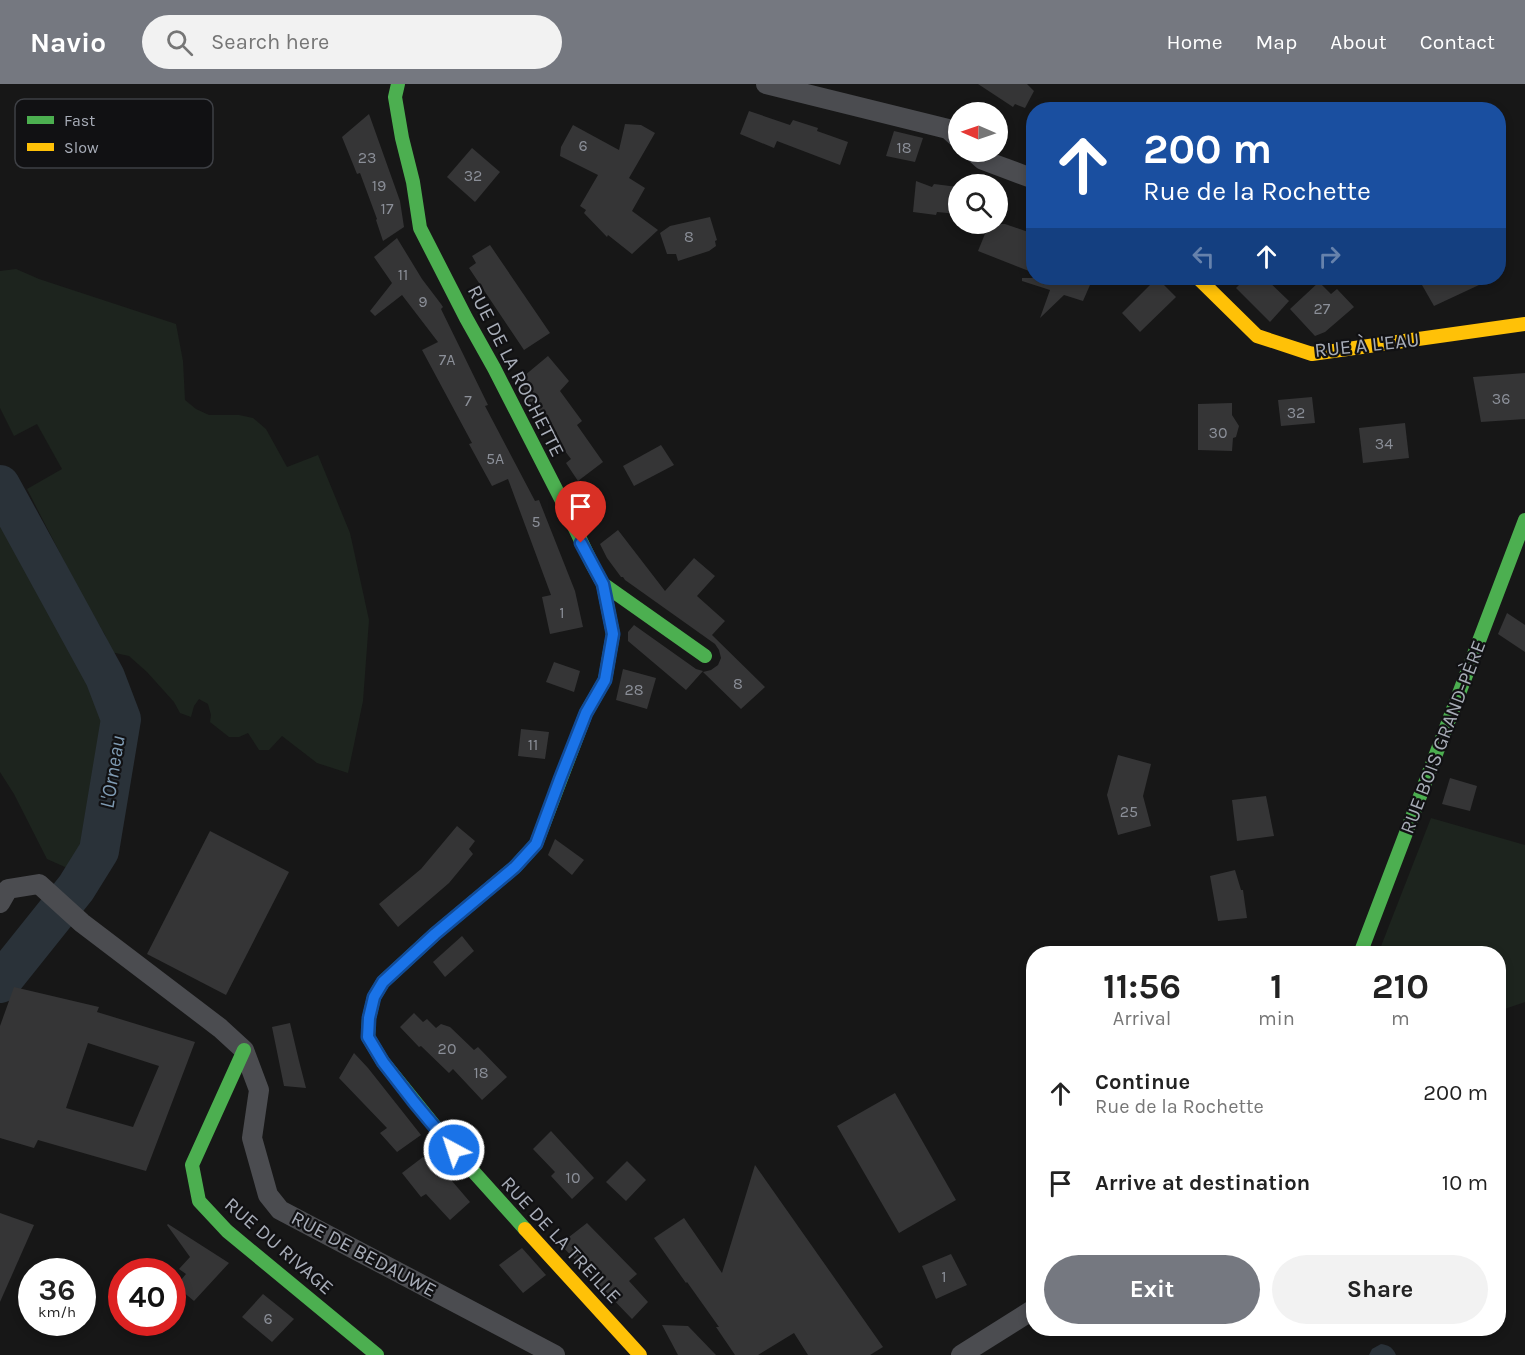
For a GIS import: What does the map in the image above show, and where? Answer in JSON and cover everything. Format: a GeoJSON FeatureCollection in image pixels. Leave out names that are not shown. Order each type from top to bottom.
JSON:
{"type":"FeatureCollection","features":[{"type":"Feature","properties":{"kind":"street","name":"RUE DE LA ROCHETTE"},"geometry":{"type":"LineString","coordinates":[[398,84],[395,98],[413,182],[420,228],[499,377],[592,564],[603,584],[705,656]]}},
{"type":"Feature","properties":{"kind":"street"},"geometry":{"type":"LineString","coordinates":[[766,84],[948,129]]}},
{"type":"Feature","properties":{"kind":"street"},"geometry":{"type":"LineString","coordinates":[[988,162],[1026,176]]}},
{"type":"Feature","properties":{"kind":"street","name":"RUE À L'EAU"},"geometry":{"type":"LineString","coordinates":[[1205,285],[1257,336],[1312,354],[1525,324]]}},
{"type":"Feature","properties":{"kind":"street","name":"RUE BOIS GRAND-PÈRE"},"geometry":{"type":"LineString","coordinates":[[1363,946],[1525,520]]}},
{"type":"Feature","properties":{"kind":"street","name":"RUE DE LA TREILLE"},"geometry":{"type":"LineString","coordinates":[[603,584],[613,634],[605,680],[586,713],[536,844],[515,867],[435,934],[383,982],[374,997],[369,1018],[368,1037],[383,1062],[461,1158],[640,1355]]}},
{"type":"Feature","properties":{"kind":"street","name":"RUE DE BEDAUWE"},"geometry":{"type":"LineString","coordinates":[[0,903],[8,889],[39,884],[82,923],[220,1028],[244,1050],[260,1090],[252,1138],[268,1195],[280,1210],[555,1355]]}},
{"type":"Feature","properties":{"kind":"street","name":"RUE DU RIVAGE"},"geometry":{"type":"LineString","coordinates":[[244,1050],[192,1165],[199,1201],[227,1231],[377,1355]]}},
{"type":"Feature","properties":{"kind":"street"},"geometry":{"type":"LineString","coordinates":[[961,1355],[1026,1314]]}},
{"type":"Feature","properties":{"kind":"shaded area"},"geometry":{"type":"Polygon","coordinates":[[[16,269],[39,279],[176,324],[183,361],[185,400],[196,409],[209,415],[239,415],[253,418],[266,429],[287,467],[318,455],[350,533],[369,620],[363,701],[348,773],[317,763],[282,736],[269,750],[259,750],[248,733],[239,737],[229,737],[210,722],[208,704],[199,699],[191,717],[180,713],[174,702],[129,656],[111,652],[105,635],[83,598],[27,489],[62,469],[37,424],[14,436],[0,408],[0,271],[16,269]]]}},
{"type":"Feature","properties":{"kind":"shaded area"},"geometry":{"type":"Polygon","coordinates":[[[0,505],[102,691],[108,719],[90,838],[74,871],[47,859],[14,794],[0,772],[0,505]]]}},
{"type":"Feature","properties":{"kind":"shaded area"},"geometry":{"type":"Polygon","coordinates":[[[1431,818],[1525,845],[1525,1002],[1506,1009],[1506,946],[1381,946],[1431,818]]]}},
{"type":"Feature","properties":{"kind":"shaded area"},"geometry":{"type":"Polygon","coordinates":[[[1381,1344],[1390,1347],[1396,1355],[1369,1355],[1372,1349],[1381,1344]]]}},
{"type":"Feature","properties":{"kind":"building"},"geometry":{"type":"Polygon","coordinates":[[[978,84],[1027,84],[1034,91],[1026,102],[1025,108],[1015,104],[1013,107],[978,84]]]}},
{"type":"Feature","properties":{"kind":"building"},"geometry":{"type":"Polygon","coordinates":[[[749,111],[790,125],[793,120],[818,128],[817,131],[848,142],[840,165],[777,141],[774,148],[740,134],[749,111]]]}},
{"type":"Feature","properties":{"kind":"building"},"geometry":{"type":"Polygon","coordinates":[[[369,114],[400,201],[404,227],[383,241],[360,173],[357,174],[342,137],[369,114]]]}},
{"type":"Feature","properties":{"kind":"building"},"geometry":{"type":"Polygon","coordinates":[[[625,124],[641,125],[655,133],[629,178],[645,188],[632,211],[658,230],[632,254],[608,235],[607,237],[584,213],[586,210],[580,206],[598,175],[560,156],[561,147],[573,125],[619,150],[625,124]]]}},
{"type":"Feature","properties":{"kind":"building"},"geometry":{"type":"Polygon","coordinates":[[[894,131],[923,138],[915,162],[886,156],[894,131]]]}},
{"type":"Feature","properties":{"kind":"building"},"geometry":{"type":"Polygon","coordinates":[[[472,148],[500,172],[475,202],[447,177],[472,148]]]}},
{"type":"Feature","properties":{"kind":"building"},"geometry":{"type":"Polygon","coordinates":[[[916,181],[932,187],[934,184],[948,186],[948,213],[937,212],[936,215],[913,212],[916,181]]]}},
{"type":"Feature","properties":{"kind":"building"},"geometry":{"type":"Polygon","coordinates":[[[710,217],[717,240],[715,241],[716,246],[709,251],[678,261],[676,254],[667,254],[660,233],[670,226],[710,217]]]}},
{"type":"Feature","properties":{"kind":"building"},"geometry":{"type":"Polygon","coordinates":[[[1008,225],[1026,231],[1026,270],[978,251],[985,234],[1008,234],[1008,225]]]}},
{"type":"Feature","properties":{"kind":"building"},"geometry":{"type":"Polygon","coordinates":[[[397,238],[422,279],[443,307],[441,309],[488,405],[485,406],[535,501],[539,500],[575,591],[583,627],[550,634],[542,597],[551,595],[508,479],[492,486],[469,444],[472,443],[422,350],[438,342],[402,295],[375,316],[370,311],[392,283],[374,257],[397,238]]]}},
{"type":"Feature","properties":{"kind":"building"},"geometry":{"type":"Polygon","coordinates":[[[490,245],[550,333],[524,350],[469,268],[476,263],[472,256],[490,245]]]}},
{"type":"Feature","properties":{"kind":"building"},"geometry":{"type":"Polygon","coordinates":[[[1034,285],[1090,285],[1083,301],[1064,295],[1040,318],[1050,290],[1034,285]]]}},
{"type":"Feature","properties":{"kind":"building"},"geometry":{"type":"Polygon","coordinates":[[[1150,285],[1164,285],[1176,297],[1140,332],[1122,313],[1150,285]]]}},
{"type":"Feature","properties":{"kind":"building"},"geometry":{"type":"Polygon","coordinates":[[[1239,285],[1272,285],[1289,301],[1270,322],[1236,288],[1239,285]]]}},
{"type":"Feature","properties":{"kind":"building"},"geometry":{"type":"Polygon","coordinates":[[[1316,285],[1322,285],[1331,294],[1337,289],[1354,307],[1325,332],[1315,336],[1290,309],[1316,285]]]}},
{"type":"Feature","properties":{"kind":"building"},"geometry":{"type":"Polygon","coordinates":[[[1422,285],[1479,285],[1434,306],[1422,285]]]}},
{"type":"Feature","properties":{"kind":"building"},"geometry":{"type":"Polygon","coordinates":[[[548,356],[569,381],[560,391],[582,421],[577,425],[603,462],[578,481],[566,463],[571,459],[531,406],[525,394],[527,392],[518,381],[548,356]]]}},
{"type":"Feature","properties":{"kind":"building"},"geometry":{"type":"Polygon","coordinates":[[[1525,373],[1525,419],[1481,422],[1473,377],[1525,373]]]}},
{"type":"Feature","properties":{"kind":"building"},"geometry":{"type":"Polygon","coordinates":[[[1312,397],[1315,423],[1281,426],[1278,400],[1312,397]]]}},
{"type":"Feature","properties":{"kind":"building"},"geometry":{"type":"Polygon","coordinates":[[[1232,403],[1232,415],[1239,426],[1236,437],[1233,438],[1232,451],[1198,450],[1198,404],[1232,403]]]}},
{"type":"Feature","properties":{"kind":"building"},"geometry":{"type":"Polygon","coordinates":[[[1405,423],[1409,458],[1363,463],[1359,428],[1405,423]]]}},
{"type":"Feature","properties":{"kind":"building"},"geometry":{"type":"Polygon","coordinates":[[[661,445],[674,465],[634,486],[623,466],[661,445]]]}},
{"type":"Feature","properties":{"kind":"building"},"geometry":{"type":"Polygon","coordinates":[[[618,530],[665,591],[694,558],[715,576],[697,596],[725,621],[712,635],[765,687],[741,709],[703,672],[718,665],[721,658],[715,644],[621,577],[607,558],[600,544],[618,530]]]}},
{"type":"Feature","properties":{"kind":"building"},"geometry":{"type":"Polygon","coordinates":[[[1507,613],[1525,625],[1525,652],[1498,634],[1507,613]]]}},
{"type":"Feature","properties":{"kind":"building"},"geometry":{"type":"Polygon","coordinates":[[[634,625],[696,669],[703,671],[686,690],[628,641],[628,632],[634,625]]]}},
{"type":"Feature","properties":{"kind":"building"},"geometry":{"type":"Polygon","coordinates":[[[554,662],[580,671],[574,692],[546,682],[554,662]]]}},
{"type":"Feature","properties":{"kind":"building"},"geometry":{"type":"Polygon","coordinates":[[[623,669],[656,678],[647,709],[616,700],[623,669]]]}},
{"type":"Feature","properties":{"kind":"building"},"geometry":{"type":"Polygon","coordinates":[[[521,729],[549,732],[545,759],[518,756],[521,729]]]}},
{"type":"Feature","properties":{"kind":"building"},"geometry":{"type":"Polygon","coordinates":[[[1118,755],[1151,764],[1143,796],[1151,826],[1118,835],[1107,795],[1118,755]]]}},
{"type":"Feature","properties":{"kind":"building"},"geometry":{"type":"Polygon","coordinates":[[[1450,778],[1477,786],[1470,811],[1442,804],[1450,778]]]}},
{"type":"Feature","properties":{"kind":"building"},"geometry":{"type":"Polygon","coordinates":[[[1266,796],[1274,836],[1237,841],[1232,800],[1266,796]]]}},
{"type":"Feature","properties":{"kind":"building"},"geometry":{"type":"Polygon","coordinates":[[[457,826],[475,841],[469,849],[473,854],[449,883],[398,927],[379,904],[421,869],[457,826]]]}},
{"type":"Feature","properties":{"kind":"building"},"geometry":{"type":"Polygon","coordinates":[[[210,831],[289,872],[226,995],[147,954],[210,831]]]}},
{"type":"Feature","properties":{"kind":"building"},"geometry":{"type":"Polygon","coordinates":[[[555,839],[584,860],[572,875],[548,855],[555,839]]]}},
{"type":"Feature","properties":{"kind":"building"},"geometry":{"type":"Polygon","coordinates":[[[1235,870],[1241,890],[1243,890],[1247,918],[1218,921],[1210,876],[1235,870]]]}},
{"type":"Feature","properties":{"kind":"building"},"geometry":{"type":"Polygon","coordinates":[[[462,936],[474,951],[445,977],[433,962],[462,936]]]}},
{"type":"Feature","properties":{"kind":"building"},"geometry":{"type":"Polygon","coordinates":[[[14,987],[99,1007],[97,1012],[195,1042],[146,1171],[38,1140],[34,1148],[0,1138],[0,1026],[14,987]],[[88,1043],[66,1108],[133,1127],[159,1066],[88,1043]]]}},
{"type":"Feature","properties":{"kind":"building"},"geometry":{"type":"Polygon","coordinates":[[[414,1013],[423,1022],[427,1019],[436,1028],[441,1024],[450,1027],[474,1050],[478,1047],[507,1077],[482,1100],[453,1069],[449,1073],[400,1027],[414,1013]]]}},
{"type":"Feature","properties":{"kind":"building"},"geometry":{"type":"Polygon","coordinates":[[[290,1023],[306,1088],[284,1086],[272,1027],[290,1023]]]}},
{"type":"Feature","properties":{"kind":"building"},"geometry":{"type":"Polygon","coordinates":[[[354,1053],[421,1135],[397,1152],[380,1133],[387,1128],[339,1078],[354,1053]]]}},
{"type":"Feature","properties":{"kind":"building"},"geometry":{"type":"Polygon","coordinates":[[[895,1093],[956,1200],[899,1233],[837,1126],[895,1093]]]}},
{"type":"Feature","properties":{"kind":"building"},"geometry":{"type":"Polygon","coordinates":[[[551,1131],[594,1178],[572,1199],[551,1176],[555,1172],[533,1149],[551,1131]]]}},
{"type":"Feature","properties":{"kind":"building"},"geometry":{"type":"Polygon","coordinates":[[[423,1157],[441,1177],[446,1174],[470,1202],[450,1220],[426,1194],[421,1197],[402,1173],[423,1157]]]}},
{"type":"Feature","properties":{"kind":"building"},"geometry":{"type":"Polygon","coordinates":[[[627,1161],[646,1180],[626,1201],[606,1182],[627,1161]]]}},
{"type":"Feature","properties":{"kind":"building"},"geometry":{"type":"Polygon","coordinates":[[[755,1165],[883,1347],[870,1355],[808,1355],[794,1333],[758,1355],[735,1355],[716,1327],[719,1327],[654,1238],[684,1218],[722,1273],[755,1165]]]}},
{"type":"Feature","properties":{"kind":"building"},"geometry":{"type":"Polygon","coordinates":[[[0,1213],[34,1225],[0,1302],[0,1213]]]}},
{"type":"Feature","properties":{"kind":"building"},"geometry":{"type":"Polygon","coordinates":[[[587,1223],[637,1274],[629,1281],[648,1302],[632,1319],[560,1244],[587,1223]]]}},
{"type":"Feature","properties":{"kind":"building"},"geometry":{"type":"Polygon","coordinates":[[[167,1225],[229,1263],[194,1301],[186,1294],[186,1261],[190,1257],[167,1225]]]}},
{"type":"Feature","properties":{"kind":"building"},"geometry":{"type":"Polygon","coordinates":[[[522,1248],[546,1275],[523,1293],[499,1265],[522,1248]]]}},
{"type":"Feature","properties":{"kind":"building"},"geometry":{"type":"Polygon","coordinates":[[[951,1254],[967,1285],[936,1299],[922,1266],[951,1254]]]}},
{"type":"Feature","properties":{"kind":"building"},"geometry":{"type":"Polygon","coordinates":[[[263,1294],[294,1319],[272,1342],[242,1317],[263,1294]]]}},
{"type":"Feature","properties":{"kind":"building"},"geometry":{"type":"Polygon","coordinates":[[[662,1325],[688,1326],[716,1355],[678,1355],[662,1325]]]}},
{"type":"Feature","properties":{"kind":"waterway","name":"L'Orneau"},"geometry":{"type":"LineString","coordinates":[[0,485],[105,677],[121,719],[99,851],[76,888],[0,983]]}},
{"type":"Feature","properties":{"kind":"traffic: fast"},"geometry":{"type":"LineString","coordinates":[[398,84],[395,97],[420,228],[494,368],[592,564],[603,584],[705,656]]}},
{"type":"Feature","properties":{"kind":"traffic: fast"},"geometry":{"type":"LineString","coordinates":[[1363,946],[1525,520]]}},
{"type":"Feature","properties":{"kind":"traffic: fast"},"geometry":{"type":"LineString","coordinates":[[525,1229],[454,1150],[383,1062],[368,1037],[369,1018],[374,997],[383,982],[435,934],[515,867],[536,844],[586,713],[605,680],[613,634],[603,584]]}},
{"type":"Feature","properties":{"kind":"traffic: fast"},"geometry":{"type":"LineString","coordinates":[[244,1050],[192,1165],[199,1201],[227,1231],[377,1355]]}},
{"type":"Feature","properties":{"kind":"traffic: slow"},"geometry":{"type":"LineString","coordinates":[[1205,285],[1257,336],[1312,354],[1525,324]]}},
{"type":"Feature","properties":{"kind":"traffic: slow"},"geometry":{"type":"LineString","coordinates":[[525,1229],[640,1355]]}},
{"type":"Feature","properties":{"kind":"route"},"geometry":{"type":"LineString","coordinates":[[454,1150],[383,1062],[368,1037],[369,1018],[374,997],[383,982],[435,934],[515,867],[536,844],[586,713],[605,680],[613,634],[603,584],[581,543]]}}]}
